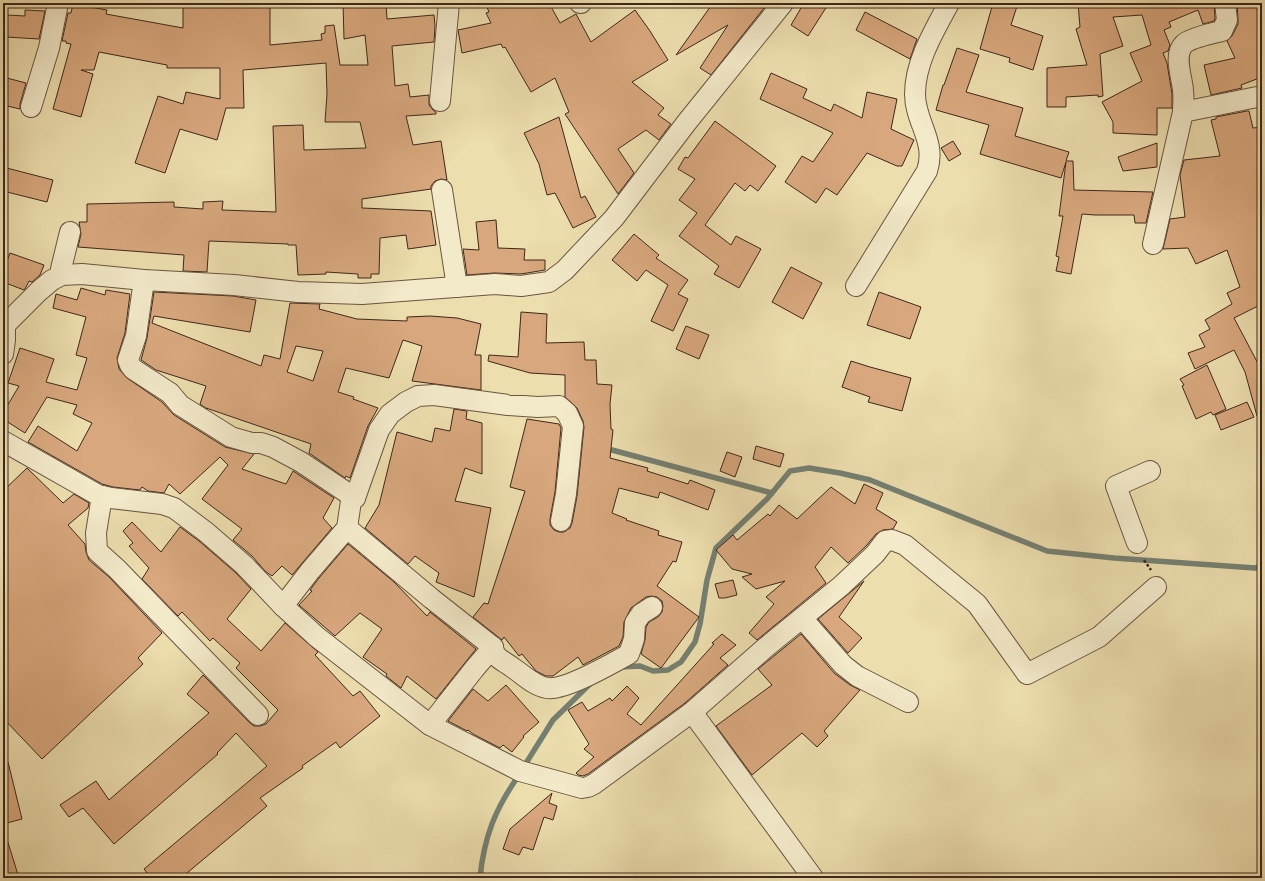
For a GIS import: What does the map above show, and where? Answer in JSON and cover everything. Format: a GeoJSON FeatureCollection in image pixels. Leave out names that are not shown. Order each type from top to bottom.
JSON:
{"type":"FeatureCollection","features":[{"type":"Feature","properties":{"kind":"street"},"geometry":{"type":"LineString","coordinates":[[31,107],[49,48],[58,3]]}},
{"type":"Feature","properties":{"kind":"street"},"geometry":{"type":"LineString","coordinates":[[440,101],[449,3]]}},
{"type":"Feature","properties":{"kind":"street"},"geometry":{"type":"LineString","coordinates":[[3,354],[5,340],[4,325],[38,291],[52,280],[62,275],[82,274],[144,280],[234,285],[298,292],[362,294],[495,284],[521,286],[549,282],[565,270],[614,218],[687,122],[783,3]]}},
{"type":"Feature","properties":{"kind":"street"},"geometry":{"type":"LineString","coordinates":[[856,286],[927,171],[930,163],[931,155],[929,145],[917,108],[915,95],[917,75],[923,57],[949,3]]}},
{"type":"Feature","properties":{"kind":"street"},"geometry":{"type":"LineString","coordinates":[[1153,244],[1183,112],[1183,90],[1179,58],[1180,50],[1184,44],[1191,40],[1222,31],[1227,20],[1225,3]]}},
{"type":"Feature","properties":{"kind":"street"},"geometry":{"type":"LineString","coordinates":[[1183,112],[1262,96]]}},
{"type":"Feature","properties":{"kind":"street"},"geometry":{"type":"LineString","coordinates":[[442,190],[457,287]]}},
{"type":"Feature","properties":{"kind":"street"},"geometry":{"type":"LineString","coordinates":[[62,275],[60,269],[70,232]]}},
{"type":"Feature","properties":{"kind":"street"},"geometry":{"type":"LineString","coordinates":[[144,280],[136,336],[128,360],[133,369],[170,393],[180,404],[231,437],[252,443],[262,443],[277,448],[355,498]]}},
{"type":"Feature","properties":{"kind":"street"},"geometry":{"type":"LineString","coordinates":[[284,606],[310,570],[347,528],[351,501],[355,498],[379,430],[390,414],[406,402],[418,396],[434,395],[508,405],[538,407],[559,406],[567,413],[573,426],[566,494],[561,521]]}},
{"type":"Feature","properties":{"kind":"street"},"geometry":{"type":"LineString","coordinates":[[3,441],[88,490],[102,496],[162,504],[174,508],[206,532],[244,565],[317,637],[430,726],[512,767],[582,788],[594,784],[692,712],[765,648],[841,586],[869,560],[885,542],[905,544],[977,604],[1027,674],[1099,637],[1155,580]]}},
{"type":"Feature","properties":{"kind":"street"},"geometry":{"type":"LineString","coordinates":[[1140,550],[1116,486],[1150,471]]}},
{"type":"Feature","properties":{"kind":"street"},"geometry":{"type":"LineString","coordinates":[[102,496],[96,533],[97,550],[258,715]]}},
{"type":"Feature","properties":{"kind":"street"},"geometry":{"type":"LineString","coordinates":[[347,528],[432,599],[493,647],[498,658],[512,666],[533,682],[549,688],[557,687],[596,672],[629,654],[634,639],[635,623],[641,614],[652,607]]}},
{"type":"Feature","properties":{"kind":"street"},"geometry":{"type":"LineString","coordinates":[[802,618],[843,665],[857,676],[908,702]]}},
{"type":"Feature","properties":{"kind":"street"},"geometry":{"type":"LineString","coordinates":[[430,726],[493,647]]}},
{"type":"Feature","properties":{"kind":"street"},"geometry":{"type":"LineString","coordinates":[[692,712],[813,878]]}},
{"type":"Feature","properties":{"kind":"path"},"geometry":{"type":"LineString","coordinates":[[1140,550],[1155,580]]}},
{"type":"Feature","properties":{"kind":"building"},"geometry":{"type":"Polygon","coordinates":[[[183,3],[270,3],[270,45],[322,40],[321,34],[325,33],[325,26],[334,25],[340,65],[368,65],[365,35],[344,39],[343,3],[386,3],[387,19],[434,15],[434,42],[392,46],[395,86],[408,84],[410,97],[429,95],[429,105],[436,112],[436,114],[406,116],[413,145],[441,141],[447,180],[441,179],[435,181],[431,186],[431,189],[362,199],[362,208],[431,211],[436,245],[408,249],[406,235],[380,238],[379,274],[371,274],[371,278],[358,278],[358,274],[326,272],[326,274],[298,275],[296,245],[288,244],[209,241],[207,272],[183,271],[184,255],[78,247],[81,234],[79,222],[87,222],[87,204],[174,202],[174,207],[203,209],[203,202],[223,201],[222,210],[276,212],[273,126],[303,125],[304,150],[366,148],[360,122],[325,122],[327,94],[326,63],[243,70],[244,108],[226,108],[217,140],[180,129],[165,173],[135,163],[158,96],[183,104],[186,92],[220,99],[220,68],[167,68],[167,65],[99,52],[94,70],[81,70],[93,74],[81,117],[53,109],[71,44],[66,43],[66,41],[62,41],[68,13],[71,13],[73,4],[107,10],[106,14],[183,28],[183,3]]]}},
{"type":"Feature","properties":{"kind":"building"},"geometry":{"type":"Polygon","coordinates":[[[485,3],[549,3],[560,23],[576,14],[591,42],[635,10],[650,31],[668,60],[632,82],[664,108],[658,115],[671,124],[659,140],[646,130],[618,149],[634,173],[618,194],[565,114],[569,112],[555,78],[531,92],[505,47],[503,48],[501,44],[462,53],[458,30],[491,23],[486,13],[489,12],[485,3]]]}},
{"type":"Feature","properties":{"kind":"building"},"geometry":{"type":"Polygon","coordinates":[[[713,3],[768,3],[711,75],[700,68],[728,25],[676,55],[713,3]]]}},
{"type":"Feature","properties":{"kind":"building"},"geometry":{"type":"Polygon","coordinates":[[[804,3],[829,3],[808,36],[791,25],[804,3]]]}},
{"type":"Feature","properties":{"kind":"building"},"geometry":{"type":"Polygon","coordinates":[[[993,3],[1018,3],[1011,25],[1043,36],[1033,70],[1009,62],[1010,58],[980,49],[993,3]]]}},
{"type":"Feature","properties":{"kind":"building"},"geometry":{"type":"Polygon","coordinates":[[[1078,3],[1214,3],[1214,21],[1203,24],[1198,10],[1169,22],[1171,27],[1164,30],[1170,45],[1168,51],[1163,53],[1167,63],[1172,94],[1172,108],[1157,108],[1157,135],[1113,133],[1113,122],[1102,102],[1142,81],[1130,53],[1151,45],[1142,15],[1113,17],[1123,46],[1100,54],[1103,96],[1066,97],[1066,107],[1047,107],[1047,68],[1087,65],[1076,29],[1080,27],[1078,3]]]}},
{"type":"Feature","properties":{"kind":"building"},"geometry":{"type":"Polygon","coordinates":[[[1237,3],[1262,3],[1262,77],[1241,85],[1242,88],[1211,95],[1204,65],[1235,58],[1227,41],[1232,36],[1238,24],[1237,3]]]}},
{"type":"Feature","properties":{"kind":"building"},"geometry":{"type":"Polygon","coordinates":[[[25,10],[45,11],[39,39],[6,37],[7,15],[25,16],[25,10]]]}},
{"type":"Feature","properties":{"kind":"building"},"geometry":{"type":"Polygon","coordinates":[[[865,12],[917,39],[910,59],[856,30],[865,12]]]}},
{"type":"Feature","properties":{"kind":"building"},"geometry":{"type":"Polygon","coordinates":[[[957,48],[979,55],[966,92],[1023,108],[1015,136],[1069,152],[1066,161],[1073,161],[1074,190],[1153,192],[1146,223],[1135,223],[1134,215],[1082,214],[1071,274],[1056,271],[1059,257],[1056,256],[1063,216],[1059,216],[1066,162],[1061,178],[980,154],[989,125],[936,110],[943,85],[957,48]]]}},
{"type":"Feature","properties":{"kind":"building"},"geometry":{"type":"Polygon","coordinates":[[[771,73],[807,89],[803,98],[831,111],[834,104],[862,118],[867,92],[897,99],[891,129],[914,140],[902,166],[897,166],[867,153],[837,195],[826,188],[816,203],[785,182],[802,156],[813,162],[833,133],[760,99],[771,73]]]}},
{"type":"Feature","properties":{"kind":"building"},"geometry":{"type":"Polygon","coordinates":[[[3,77],[26,83],[20,109],[3,105],[3,77]]]}},
{"type":"Feature","properties":{"kind":"building"},"geometry":{"type":"Polygon","coordinates":[[[1249,111],[1253,128],[1262,127],[1262,304],[1234,318],[1262,371],[1262,416],[1257,416],[1245,372],[1234,350],[1195,369],[1188,353],[1205,347],[1199,335],[1210,329],[1205,320],[1232,304],[1227,293],[1240,287],[1227,250],[1196,264],[1188,248],[1163,249],[1170,219],[1185,217],[1180,175],[1184,160],[1220,156],[1211,120],[1216,119],[1216,117],[1249,111]]]}},
{"type":"Feature","properties":{"kind":"building"},"geometry":{"type":"Polygon","coordinates":[[[559,117],[581,198],[585,196],[596,217],[573,228],[555,193],[547,195],[539,164],[524,133],[559,117]]]}},
{"type":"Feature","properties":{"kind":"building"},"geometry":{"type":"Polygon","coordinates":[[[715,121],[776,166],[758,191],[750,185],[745,191],[735,183],[705,225],[731,245],[736,236],[761,249],[739,288],[714,274],[719,266],[679,236],[697,213],[679,200],[695,179],[678,169],[685,157],[688,158],[715,121]]]}},
{"type":"Feature","properties":{"kind":"building"},"geometry":{"type":"Polygon","coordinates":[[[953,141],[961,154],[949,161],[941,148],[953,141]]]}},
{"type":"Feature","properties":{"kind":"building"},"geometry":{"type":"Polygon","coordinates":[[[1157,143],[1157,167],[1123,171],[1118,157],[1157,143]]]}},
{"type":"Feature","properties":{"kind":"building"},"geometry":{"type":"Polygon","coordinates":[[[3,167],[53,180],[47,202],[3,191],[3,167]]]}},
{"type":"Feature","properties":{"kind":"building"},"geometry":{"type":"Polygon","coordinates":[[[496,220],[498,248],[525,249],[524,260],[545,260],[545,270],[521,274],[494,273],[467,275],[463,249],[479,250],[476,222],[496,220]]]}},
{"type":"Feature","properties":{"kind":"building"},"geometry":{"type":"Polygon","coordinates":[[[634,234],[659,255],[656,258],[688,280],[678,294],[688,299],[673,331],[651,321],[668,285],[646,270],[637,281],[612,260],[634,234]]]}},
{"type":"Feature","properties":{"kind":"building"},"geometry":{"type":"Polygon","coordinates":[[[10,253],[44,265],[40,275],[32,282],[29,281],[24,290],[3,282],[3,271],[10,253]]]}},
{"type":"Feature","properties":{"kind":"building"},"geometry":{"type":"Polygon","coordinates":[[[791,267],[822,283],[803,319],[772,302],[791,267]]]}},
{"type":"Feature","properties":{"kind":"building"},"geometry":{"type":"Polygon","coordinates":[[[81,288],[105,295],[106,290],[130,294],[125,333],[117,358],[119,369],[127,378],[162,402],[174,415],[225,447],[254,454],[242,469],[286,484],[293,471],[334,498],[323,518],[332,528],[292,575],[282,566],[272,576],[265,571],[252,556],[233,540],[242,529],[202,499],[228,465],[220,457],[180,494],[169,484],[164,493],[148,491],[142,487],[140,490],[113,487],[102,484],[28,442],[38,426],[77,451],[92,423],[73,414],[77,405],[47,397],[25,433],[3,419],[3,413],[19,386],[8,383],[20,348],[54,359],[46,382],[77,390],[87,358],[76,355],[86,317],[53,308],[56,294],[77,300],[81,288]]]}},
{"type":"Feature","properties":{"kind":"building"},"geometry":{"type":"Polygon","coordinates":[[[154,292],[233,296],[256,300],[250,332],[154,316],[152,323],[261,366],[264,355],[280,359],[290,303],[320,304],[319,309],[357,319],[407,321],[407,317],[430,316],[457,318],[481,324],[475,355],[481,355],[481,390],[412,381],[422,346],[403,340],[389,378],[346,368],[338,392],[354,397],[353,399],[378,408],[368,426],[350,478],[346,476],[345,478],[309,453],[311,444],[206,408],[207,409],[200,404],[206,386],[156,370],[141,360],[147,338],[154,292]],[[296,346],[287,372],[313,381],[323,351],[296,346]]]}},
{"type":"Feature","properties":{"kind":"building"},"geometry":{"type":"Polygon","coordinates":[[[879,292],[921,307],[910,339],[867,325],[879,292]]]}},
{"type":"Feature","properties":{"kind":"building"},"geometry":{"type":"Polygon","coordinates":[[[521,312],[547,314],[546,343],[584,342],[585,360],[596,360],[597,384],[612,385],[610,404],[611,429],[613,430],[610,458],[648,468],[647,471],[688,484],[690,480],[715,490],[708,510],[660,492],[658,498],[619,488],[612,513],[627,519],[626,520],[659,531],[658,535],[682,542],[676,562],[673,561],[657,586],[699,617],[661,668],[641,654],[645,640],[646,627],[649,622],[658,617],[662,612],[662,601],[657,597],[646,597],[631,608],[624,622],[623,637],[619,646],[583,665],[578,657],[553,676],[546,676],[536,671],[522,654],[519,656],[504,637],[502,640],[473,617],[484,603],[488,604],[525,491],[510,487],[527,419],[559,424],[561,428],[555,492],[550,519],[550,525],[554,530],[564,532],[570,528],[577,496],[584,427],[577,408],[565,397],[565,375],[530,373],[488,361],[489,355],[518,357],[521,312]]]}},
{"type":"Feature","properties":{"kind":"building"},"geometry":{"type":"Polygon","coordinates":[[[686,326],[709,335],[699,359],[676,349],[686,326]]]}},
{"type":"Feature","properties":{"kind":"building"},"geometry":{"type":"Polygon","coordinates":[[[851,361],[911,378],[902,411],[868,402],[870,397],[842,387],[851,361]]]}},
{"type":"Feature","properties":{"kind":"building"},"geometry":{"type":"Polygon","coordinates":[[[1207,365],[1226,409],[1213,415],[1211,412],[1196,419],[1182,386],[1184,385],[1180,379],[1207,365]]]}},
{"type":"Feature","properties":{"kind":"building"},"geometry":{"type":"Polygon","coordinates":[[[1247,402],[1254,417],[1221,430],[1215,415],[1247,402]]]}},
{"type":"Feature","properties":{"kind":"building"},"geometry":{"type":"Polygon","coordinates":[[[454,409],[467,411],[466,419],[482,423],[482,474],[465,468],[455,501],[491,508],[474,597],[436,582],[439,573],[415,556],[408,564],[365,528],[379,505],[397,432],[432,442],[435,428],[450,431],[454,409]]]}},
{"type":"Feature","properties":{"kind":"building"},"geometry":{"type":"Polygon","coordinates":[[[756,446],[784,454],[780,467],[753,459],[756,446]]]}},
{"type":"Feature","properties":{"kind":"building"},"geometry":{"type":"Polygon","coordinates":[[[727,452],[742,457],[735,477],[720,471],[727,452]]]}},
{"type":"Feature","properties":{"kind":"building"},"geometry":{"type":"Polygon","coordinates":[[[27,468],[63,503],[74,494],[89,503],[88,508],[68,525],[85,544],[89,560],[109,577],[162,633],[138,658],[143,664],[42,759],[3,718],[3,491],[27,468]]]}},
{"type":"Feature","properties":{"kind":"building"},"geometry":{"type":"Polygon","coordinates":[[[864,484],[883,493],[876,509],[897,522],[893,529],[883,530],[876,534],[848,563],[831,547],[815,567],[826,583],[757,640],[749,633],[774,604],[766,597],[785,581],[756,589],[742,577],[752,574],[732,569],[716,550],[733,535],[737,540],[768,514],[770,516],[779,505],[797,519],[831,487],[855,504],[864,484]]]}},
{"type":"Feature","properties":{"kind":"building"},"geometry":{"type":"Polygon","coordinates":[[[132,522],[161,552],[180,527],[199,541],[236,573],[251,589],[227,619],[261,651],[285,623],[318,652],[315,655],[353,696],[360,691],[380,716],[340,748],[336,742],[302,766],[303,768],[260,798],[267,806],[181,878],[151,878],[144,869],[267,766],[236,733],[217,753],[218,754],[114,844],[83,808],[69,817],[60,805],[96,781],[109,800],[209,713],[187,694],[203,675],[254,726],[266,724],[278,710],[236,668],[240,663],[213,638],[210,641],[182,612],[178,616],[142,579],[149,568],[129,546],[133,543],[123,531],[132,522]]]}},
{"type":"Feature","properties":{"kind":"building"},"geometry":{"type":"Polygon","coordinates":[[[348,544],[394,582],[427,616],[430,612],[476,649],[436,699],[407,676],[401,688],[386,676],[387,674],[363,657],[382,629],[360,613],[335,636],[299,605],[312,591],[310,590],[319,578],[348,544]]]}},
{"type":"Feature","properties":{"kind":"building"},"geometry":{"type":"Polygon","coordinates":[[[733,580],[737,595],[719,598],[715,584],[733,580]]]}},
{"type":"Feature","properties":{"kind":"building"},"geometry":{"type":"Polygon","coordinates":[[[864,581],[839,617],[862,638],[848,653],[818,619],[864,581]]]}},
{"type":"Feature","properties":{"kind":"building"},"geometry":{"type":"Polygon","coordinates":[[[722,634],[736,645],[720,658],[728,665],[685,703],[588,774],[583,776],[576,773],[594,757],[584,749],[589,744],[568,710],[582,702],[588,711],[610,698],[612,701],[627,686],[639,698],[627,714],[641,725],[714,644],[712,643],[722,634]]]}},
{"type":"Feature","properties":{"kind":"building"},"geometry":{"type":"Polygon","coordinates":[[[801,634],[834,673],[850,685],[860,690],[824,731],[828,736],[817,747],[802,733],[752,775],[716,726],[772,685],[758,669],[801,634]]]}},
{"type":"Feature","properties":{"kind":"building"},"geometry":{"type":"Polygon","coordinates":[[[506,685],[539,722],[523,736],[524,737],[512,752],[503,745],[500,748],[468,730],[467,731],[448,721],[473,689],[488,701],[506,685]]]}},
{"type":"Feature","properties":{"kind":"building"},"geometry":{"type":"Polygon","coordinates":[[[8,762],[22,819],[3,824],[3,763],[8,762]]]}},
{"type":"Feature","properties":{"kind":"building"},"geometry":{"type":"Polygon","coordinates":[[[552,793],[549,803],[557,806],[553,820],[544,817],[533,850],[523,847],[519,855],[503,849],[510,829],[552,793]]]}},
{"type":"Feature","properties":{"kind":"building"},"geometry":{"type":"Polygon","coordinates":[[[3,836],[6,836],[19,878],[3,878],[3,836]]]}},
{"type":"Feature","properties":{"kind":"waterway"},"geometry":{"type":"LineString","coordinates":[[612,450],[772,493]]}},
{"type":"Feature","properties":{"kind":"waterway"},"geometry":{"type":"LineString","coordinates":[[621,667],[640,666],[653,671],[668,670],[681,662],[695,642],[700,624],[707,580],[716,548],[767,499],[790,471],[809,468],[870,480],[1047,551],[1114,558],[1255,568],[1262,566]]}},
{"type":"Feature","properties":{"kind":"waterway"},"geometry":{"type":"LineString","coordinates":[[523,768],[553,720],[591,683]]}},
{"type":"Feature","properties":{"kind":"waterway"},"geometry":{"type":"LineString","coordinates":[[480,878],[484,849],[492,824],[503,800],[519,775]]}}]}
